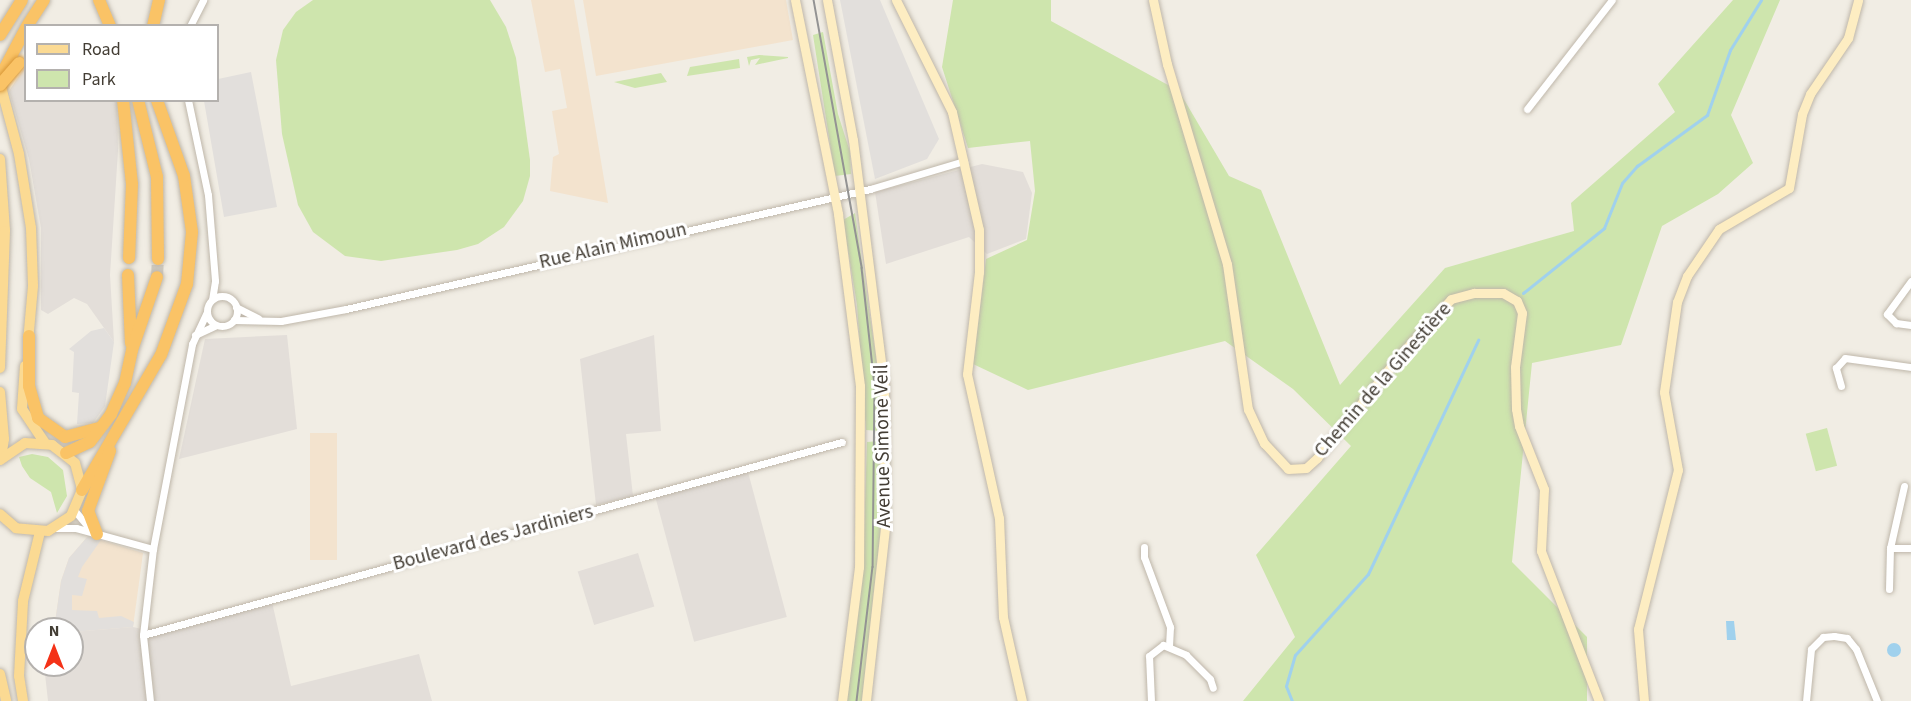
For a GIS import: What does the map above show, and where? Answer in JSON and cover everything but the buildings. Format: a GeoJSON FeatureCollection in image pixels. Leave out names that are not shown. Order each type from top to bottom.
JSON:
{"type":"FeatureCollection","features":[{"type":"Feature","properties":{"kind":"highway"},"geometry":{"type":"LineString","coordinates":[[3,29],[22,0]]}},
{"type":"Feature","properties":{"kind":"highway"},"geometry":{"type":"LineString","coordinates":[[28,24],[44,0]]}},
{"type":"Feature","properties":{"kind":"highway"},"geometry":{"type":"LineString","coordinates":[[99,0],[109,24]]}},
{"type":"Feature","properties":{"kind":"highway"},"geometry":{"type":"LineString","coordinates":[[153,24],[159,0]]}},
{"type":"Feature","properties":{"kind":"highway"},"geometry":{"type":"LineString","coordinates":[[0,77],[24,31]]}},
{"type":"Feature","properties":{"kind":"highway"},"geometry":{"type":"LineString","coordinates":[[0,84],[22,61]]}},
{"type":"Feature","properties":{"kind":"highway"},"geometry":{"type":"LineString","coordinates":[[123,102],[132,184],[129,258]]}},
{"type":"Feature","properties":{"kind":"highway"},"geometry":{"type":"LineString","coordinates":[[138,102],[157,177],[158,259]]}},
{"type":"Feature","properties":{"kind":"highway"},"geometry":{"type":"LineString","coordinates":[[82,490],[165,347],[183,302],[190,270],[192,232],[184,176],[158,102]]}},
{"type":"Feature","properties":{"kind":"highway"},"geometry":{"type":"LineString","coordinates":[[128,276],[132,350]]}},
{"type":"Feature","properties":{"kind":"highway"},"geometry":{"type":"LineString","coordinates":[[66,453],[90,442],[103,426],[125,383],[132,350],[157,277]]}},
{"type":"Feature","properties":{"kind":"highway"},"geometry":{"type":"LineString","coordinates":[[29,336],[29,386],[38,418],[50,430],[65,437],[80,436],[103,426]]}},
{"type":"Feature","properties":{"kind":"highway"},"geometry":{"type":"LineString","coordinates":[[97,534],[88,511],[113,438]]}},
{"type":"Feature","properties":{"kind":"main road","name":"Avenue Simone Veil"},"geometry":{"type":"LineString","coordinates":[[795,0],[835,196],[854,317],[862,439],[859,567],[842,701]]}},
{"type":"Feature","properties":{"kind":"main road","name":"Avenue Simone Veil"},"geometry":{"type":"LineString","coordinates":[[827,0],[859,191],[880,340],[886,434],[883,558],[866,701]]}},
{"type":"Feature","properties":{"kind":"main road"},"geometry":{"type":"LineString","coordinates":[[896,0],[945,95],[964,161],[981,252],[967,374],[999,518],[1004,617],[1022,701]]}},
{"type":"Feature","properties":{"kind":"main road","name":"Chemin de la Ginestière"},"geometry":{"type":"LineString","coordinates":[[1153,0],[1167,64],[1227,264],[1248,409],[1264,443],[1288,469],[1306,468],[1317,458],[1401,354],[1451,299],[1474,293],[1503,293],[1517,301],[1522,313],[1515,367],[1516,409],[1519,426],[1544,489],[1541,550],[1599,701]]}},
{"type":"Feature","properties":{"kind":"main road"},"geometry":{"type":"LineString","coordinates":[[1644,701],[1638,629],[1678,470],[1664,392],[1677,302],[1687,276],[1719,229],[1789,188],[1802,114],[1848,38],[1858,0]]}},
{"type":"Feature","properties":{"kind":"main road"},"geometry":{"type":"LineString","coordinates":[[0,84],[19,154],[31,228],[33,286],[22,409],[44,442],[66,453],[80,476],[82,490],[75,511],[56,528],[40,532],[16,528],[0,514]]}},
{"type":"Feature","properties":{"kind":"main road"},"geometry":{"type":"LineString","coordinates":[[0,159],[5,231],[0,368]]}},
{"type":"Feature","properties":{"kind":"main road"},"geometry":{"type":"LineString","coordinates":[[0,273],[5,231]]}},
{"type":"Feature","properties":{"kind":"main road"},"geometry":{"type":"LineString","coordinates":[[0,392],[4,439],[0,459]]}},
{"type":"Feature","properties":{"kind":"main road"},"geometry":{"type":"LineString","coordinates":[[0,459],[16,446],[44,442]]}},
{"type":"Feature","properties":{"kind":"main road"},"geometry":{"type":"LineString","coordinates":[[22,701],[19,676],[22,610],[30,561],[40,532]]}},
{"type":"Feature","properties":{"kind":"main road"},"geometry":{"type":"LineString","coordinates":[[0,674],[6,701]]}},
{"type":"Feature","properties":{"kind":"street"},"geometry":{"type":"LineString","coordinates":[[191,24],[203,0]]}},
{"type":"Feature","properties":{"kind":"street"},"geometry":{"type":"LineString","coordinates":[[1527,109],[1612,0]]}},
{"type":"Feature","properties":{"kind":"street"},"geometry":{"type":"LineString","coordinates":[[150,701],[144,635],[153,549],[195,335],[212,299],[215,281],[208,195],[188,102]]}},
{"type":"Feature","properties":{"kind":"street","name":"Rue Alain Mimoun"},"geometry":{"type":"LineString","coordinates":[[234,320],[305,318],[859,191],[964,161]]}},
{"type":"Feature","properties":{"kind":"street"},"geometry":{"type":"LineString","coordinates":[[195,335],[234,320],[236,307],[215,281]]}},
{"type":"Feature","properties":{"kind":"street"},"geometry":{"type":"LineString","coordinates":[[1911,281],[1887,314],[1896,323],[1911,325]]}},
{"type":"Feature","properties":{"kind":"street"},"geometry":{"type":"LineString","coordinates":[[212,299],[228,297]]}},
{"type":"Feature","properties":{"kind":"street","name":"Rue Alain Mimoun"},"geometry":{"type":"LineString","coordinates":[[236,307],[260,319]]}},
{"type":"Feature","properties":{"kind":"street"},"geometry":{"type":"LineString","coordinates":[[207,312],[216,325]]}},
{"type":"Feature","properties":{"kind":"street"},"geometry":{"type":"LineString","coordinates":[[1841,386],[1836,368],[1845,358],[1911,368]]}},
{"type":"Feature","properties":{"kind":"street","name":"Boulevard des Jardiniers"},"geometry":{"type":"LineString","coordinates":[[144,635],[842,442]]}},
{"type":"Feature","properties":{"kind":"street"},"geometry":{"type":"LineString","coordinates":[[1889,589],[1890,549],[1904,486]]}},
{"type":"Feature","properties":{"kind":"street"},"geometry":{"type":"LineString","coordinates":[[75,511],[97,534]]}},
{"type":"Feature","properties":{"kind":"street"},"geometry":{"type":"LineString","coordinates":[[56,528],[97,534],[153,549]]}},
{"type":"Feature","properties":{"kind":"street"},"geometry":{"type":"LineString","coordinates":[[1144,548],[1143,557],[1170,627],[1169,646]]}},
{"type":"Feature","properties":{"kind":"street"},"geometry":{"type":"LineString","coordinates":[[1890,549],[1911,548]]}},
{"type":"Feature","properties":{"kind":"street"},"geometry":{"type":"LineString","coordinates":[[1806,701],[1811,649],[1823,637],[1834,636],[1847,638],[1856,649],[1877,701]]}},
{"type":"Feature","properties":{"kind":"street"},"geometry":{"type":"LineString","coordinates":[[1151,701],[1149,656],[1154,648],[1169,646],[1186,655],[1210,679],[1213,688]]}},
{"type":"Feature","properties":{"kind":"shaded area"},"geometry":{"type":"Polygon","coordinates":[[[531,0],[574,0],[608,203],[550,191],[553,157],[559,154],[552,111],[567,108],[560,69],[545,72],[531,0]]]}},
{"type":"Feature","properties":{"kind":"shaded area"},"geometry":{"type":"Polygon","coordinates":[[[583,0],[786,0],[793,40],[596,76],[583,0]]]}},
{"type":"Feature","properties":{"kind":"shaded area"},"geometry":{"type":"Polygon","coordinates":[[[840,0],[880,0],[939,139],[927,159],[875,179],[840,0]]]}},
{"type":"Feature","properties":{"kind":"shaded area"},"geometry":{"type":"Polygon","coordinates":[[[24,68],[24,102],[117,102],[118,151],[110,275],[114,342],[87,304],[74,298],[48,314],[41,310],[41,228],[29,159],[9,91],[24,68]]]}},
{"type":"Feature","properties":{"kind":"shaded area"},"geometry":{"type":"Polygon","coordinates":[[[251,72],[277,207],[224,217],[204,102],[219,102],[219,79],[251,72]]]}},
{"type":"Feature","properties":{"kind":"shaded area"},"geometry":{"type":"Polygon","coordinates":[[[982,164],[1023,172],[1032,193],[1026,239],[987,254],[969,237],[886,264],[875,192],[982,164]]]}},
{"type":"Feature","properties":{"kind":"shaded area"},"geometry":{"type":"Polygon","coordinates":[[[104,328],[114,342],[105,406],[93,423],[77,424],[79,393],[72,392],[74,352],[69,349],[91,331],[104,328]]]}},
{"type":"Feature","properties":{"kind":"shaded area"},"geometry":{"type":"Polygon","coordinates":[[[287,335],[297,429],[179,459],[205,339],[287,335]]]}},
{"type":"Feature","properties":{"kind":"shaded area"},"geometry":{"type":"Polygon","coordinates":[[[654,335],[661,431],[626,434],[633,496],[596,505],[580,359],[654,335]]]}},
{"type":"Feature","properties":{"kind":"shaded area"},"geometry":{"type":"Polygon","coordinates":[[[310,433],[337,433],[337,560],[310,560],[310,433]]]}},
{"type":"Feature","properties":{"kind":"shaded area"},"geometry":{"type":"Polygon","coordinates":[[[748,472],[787,617],[694,642],[655,497],[748,472]]]}},
{"type":"Feature","properties":{"kind":"shaded area"},"geometry":{"type":"Polygon","coordinates":[[[88,536],[143,553],[133,627],[84,631],[84,617],[56,617],[61,581],[69,558],[88,536]]]}},
{"type":"Feature","properties":{"kind":"shaded area"},"geometry":{"type":"Polygon","coordinates":[[[88,536],[101,540],[82,567],[78,577],[87,579],[82,596],[72,595],[72,610],[97,611],[99,618],[121,616],[134,622],[133,627],[84,631],[84,617],[56,617],[61,581],[69,558],[88,536]]]}},
{"type":"Feature","properties":{"kind":"shaded area"},"geometry":{"type":"Polygon","coordinates":[[[638,553],[654,607],[594,625],[578,571],[638,553]]]}},
{"type":"Feature","properties":{"kind":"shaded area"},"geometry":{"type":"Polygon","coordinates":[[[272,602],[291,686],[419,654],[432,701],[48,701],[45,677],[84,677],[84,631],[133,627],[159,633],[272,602]]]}},
{"type":"Feature","properties":{"kind":"green space"},"geometry":{"type":"Polygon","coordinates":[[[313,0],[490,0],[506,27],[516,58],[530,160],[530,176],[523,201],[504,227],[478,244],[457,250],[381,261],[345,256],[313,232],[298,205],[282,134],[276,60],[283,30],[296,12],[313,0]]]}},
{"type":"Feature","properties":{"kind":"green space"},"geometry":{"type":"Polygon","coordinates":[[[953,0],[1051,0],[1051,21],[1179,91],[1229,176],[1261,190],[1340,385],[1445,268],[1574,231],[1571,203],[1675,112],[1658,84],[1733,0],[1780,0],[1731,115],[1753,163],[1718,194],[1662,226],[1621,345],[1532,363],[1512,562],[1587,637],[1587,701],[1243,701],[1295,637],[1256,555],[1351,446],[1293,389],[1225,341],[1028,390],[973,364],[986,259],[1027,240],[1035,191],[1030,141],[968,148],[942,67],[953,0]]]}},
{"type":"Feature","properties":{"kind":"green space"},"geometry":{"type":"Polygon","coordinates":[[[823,32],[838,114],[850,152],[851,174],[835,176],[813,35],[823,32]]]}},
{"type":"Feature","properties":{"kind":"green space"},"geometry":{"type":"Polygon","coordinates":[[[759,55],[788,58],[755,65],[760,58],[751,60],[749,66],[747,57],[759,55]]]}},
{"type":"Feature","properties":{"kind":"green space"},"geometry":{"type":"Polygon","coordinates":[[[739,59],[740,68],[687,76],[690,67],[739,59]]]}},
{"type":"Feature","properties":{"kind":"green space"},"geometry":{"type":"Polygon","coordinates":[[[661,73],[667,82],[635,88],[614,82],[661,73]]]}},
{"type":"Feature","properties":{"kind":"green space"},"geometry":{"type":"Polygon","coordinates":[[[855,213],[880,385],[880,431],[866,430],[857,305],[843,220],[855,213]]]}},
{"type":"Feature","properties":{"kind":"green space"},"geometry":{"type":"Polygon","coordinates":[[[1827,428],[1837,466],[1816,471],[1806,434],[1827,428]]]}},
{"type":"Feature","properties":{"kind":"green space"},"geometry":{"type":"Polygon","coordinates":[[[880,441],[881,527],[862,701],[846,701],[863,568],[867,442],[880,441]]]}},
{"type":"Feature","properties":{"kind":"green space"},"geometry":{"type":"Polygon","coordinates":[[[32,454],[48,457],[63,470],[67,496],[57,513],[51,492],[30,478],[22,466],[19,457],[32,454]]]}},
{"type":"Feature","properties":{"kind":"water"},"geometry":{"type":"Polygon","coordinates":[[[1726,621],[1734,621],[1736,640],[1727,640],[1726,621]]]}},
{"type":"Feature","properties":{"kind":"water"},"geometry":{"type":"Polygon","coordinates":[[[1894,643],[1899,645],[1901,650],[1899,655],[1894,657],[1889,655],[1887,650],[1889,645],[1894,643]]]}},
{"type":"Feature","properties":{"kind":"waterway"},"geometry":{"type":"LineString","coordinates":[[1523,293],[1604,228],[1622,183],[1637,166],[1707,115],[1730,50],[1761,0]]}},
{"type":"Feature","properties":{"kind":"waterway"},"geometry":{"type":"LineString","coordinates":[[1292,701],[1286,686],[1295,655],[1368,574],[1478,340]]}},
{"type":"Feature","properties":{"kind":"tunnel"},"geometry":{"type":"LineString","coordinates":[[157,277],[158,259]]}},
{"type":"Feature","properties":{"kind":"tram line"},"geometry":{"type":"LineString","coordinates":[[814,0],[862,268],[875,385],[873,567],[857,701]]}}]}
